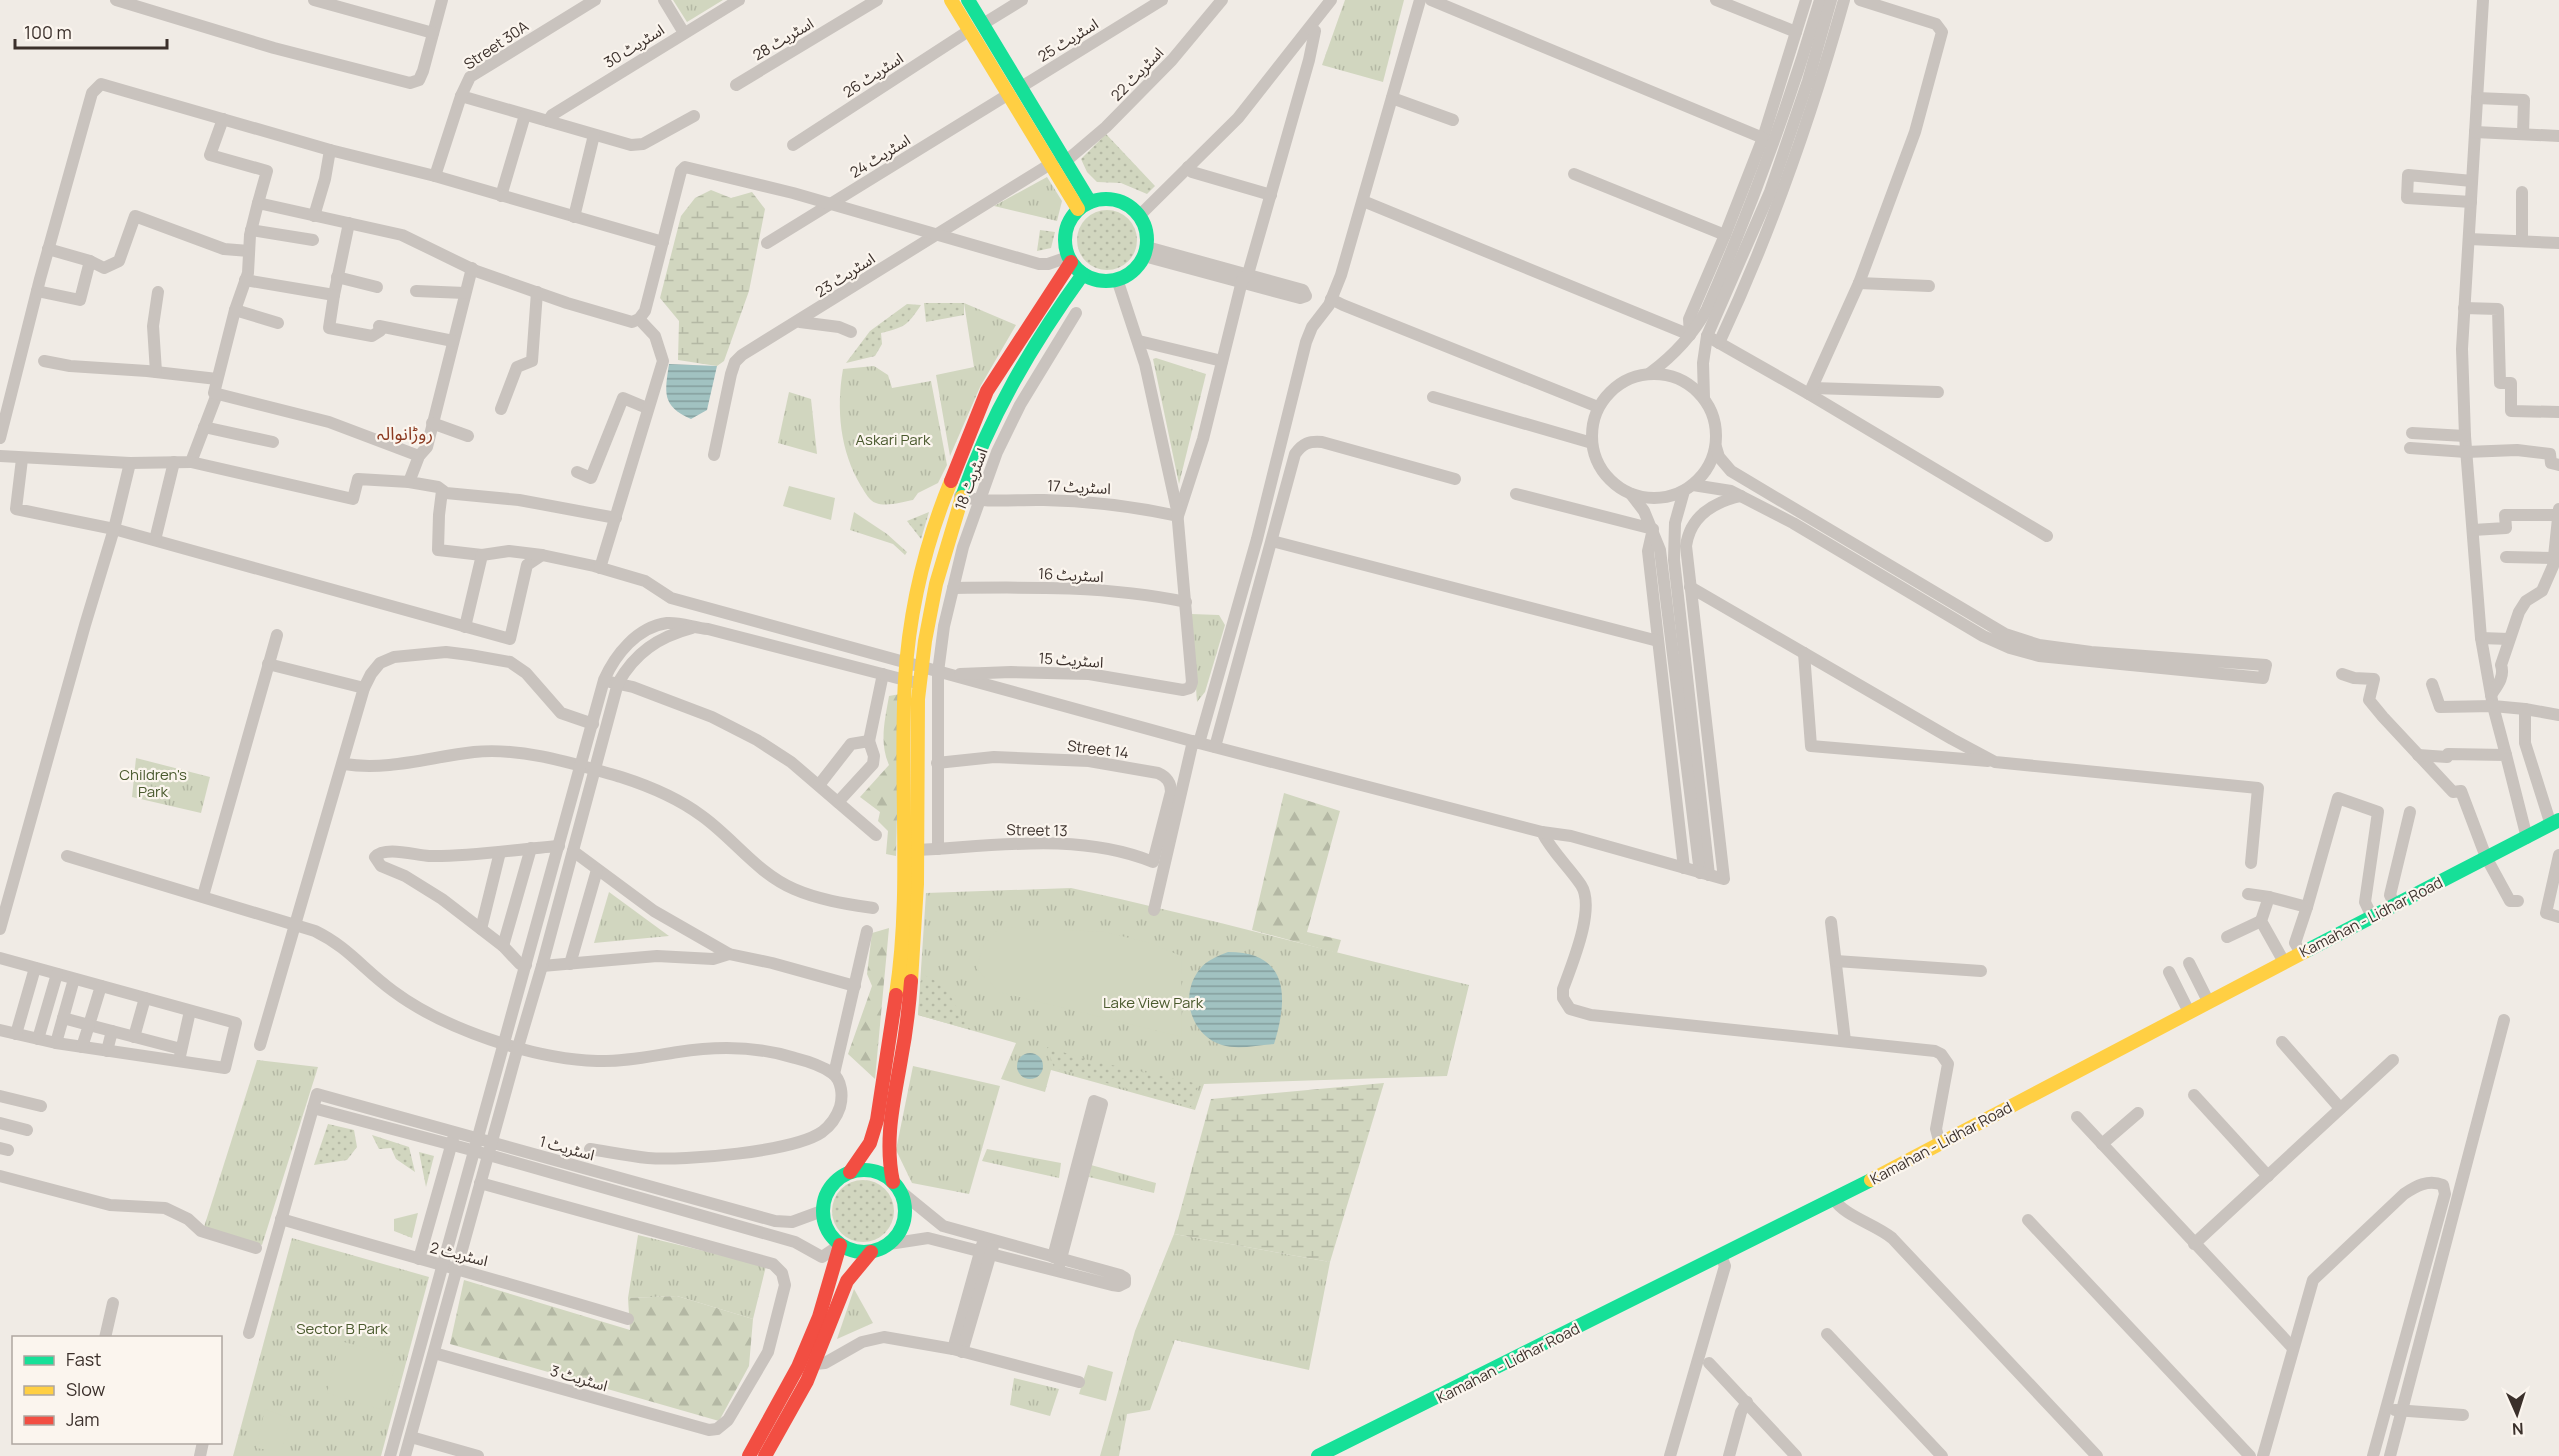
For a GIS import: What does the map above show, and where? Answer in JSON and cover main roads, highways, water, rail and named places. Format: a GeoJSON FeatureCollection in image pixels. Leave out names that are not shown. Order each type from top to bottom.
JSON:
{"type":"FeatureCollection","features":[{"type":"Feature","properties":{"kind":"water"},"geometry":{"type":"Polygon","coordinates":[[[669,364],[717,366],[707,410],[691,419],[674,409],[666,390],[669,364]]]}},
{"type":"Feature","properties":{"kind":"water"},"geometry":{"type":"Polygon","coordinates":[[[1228,952],[1248,954],[1263,960],[1273,969],[1279,981],[1282,995],[1281,1011],[1274,1044],[1241,1047],[1222,1045],[1211,1040],[1195,1023],[1189,1001],[1194,979],[1206,963],[1228,952]]]}},
{"type":"Feature","properties":{"kind":"water"},"geometry":{"type":"Polygon","coordinates":[[[1030,1053],[1039,1057],[1043,1066],[1039,1075],[1030,1079],[1021,1075],[1017,1066],[1021,1057],[1030,1053]]]}},
{"type":"Feature","properties":{"kind":"district","name":"روڑانوالہ"},"geometry":{"type":"Point","coordinates":[405,433]}},
{"type":"Feature","properties":{"kind":"park label","name":"Askari Park"},"geometry":{"type":"Point","coordinates":[893,439]}},
{"type":"Feature","properties":{"kind":"park label","name":"Children's Park"},"geometry":{"type":"Point","coordinates":[153,782]}},
{"type":"Feature","properties":{"kind":"park label","name":"Lake View Park"},"geometry":{"type":"Point","coordinates":[1153,1002]}},
{"type":"Feature","properties":{"kind":"park label","name":"Sector B Park"},"geometry":{"type":"Point","coordinates":[342,1328]}}]}
